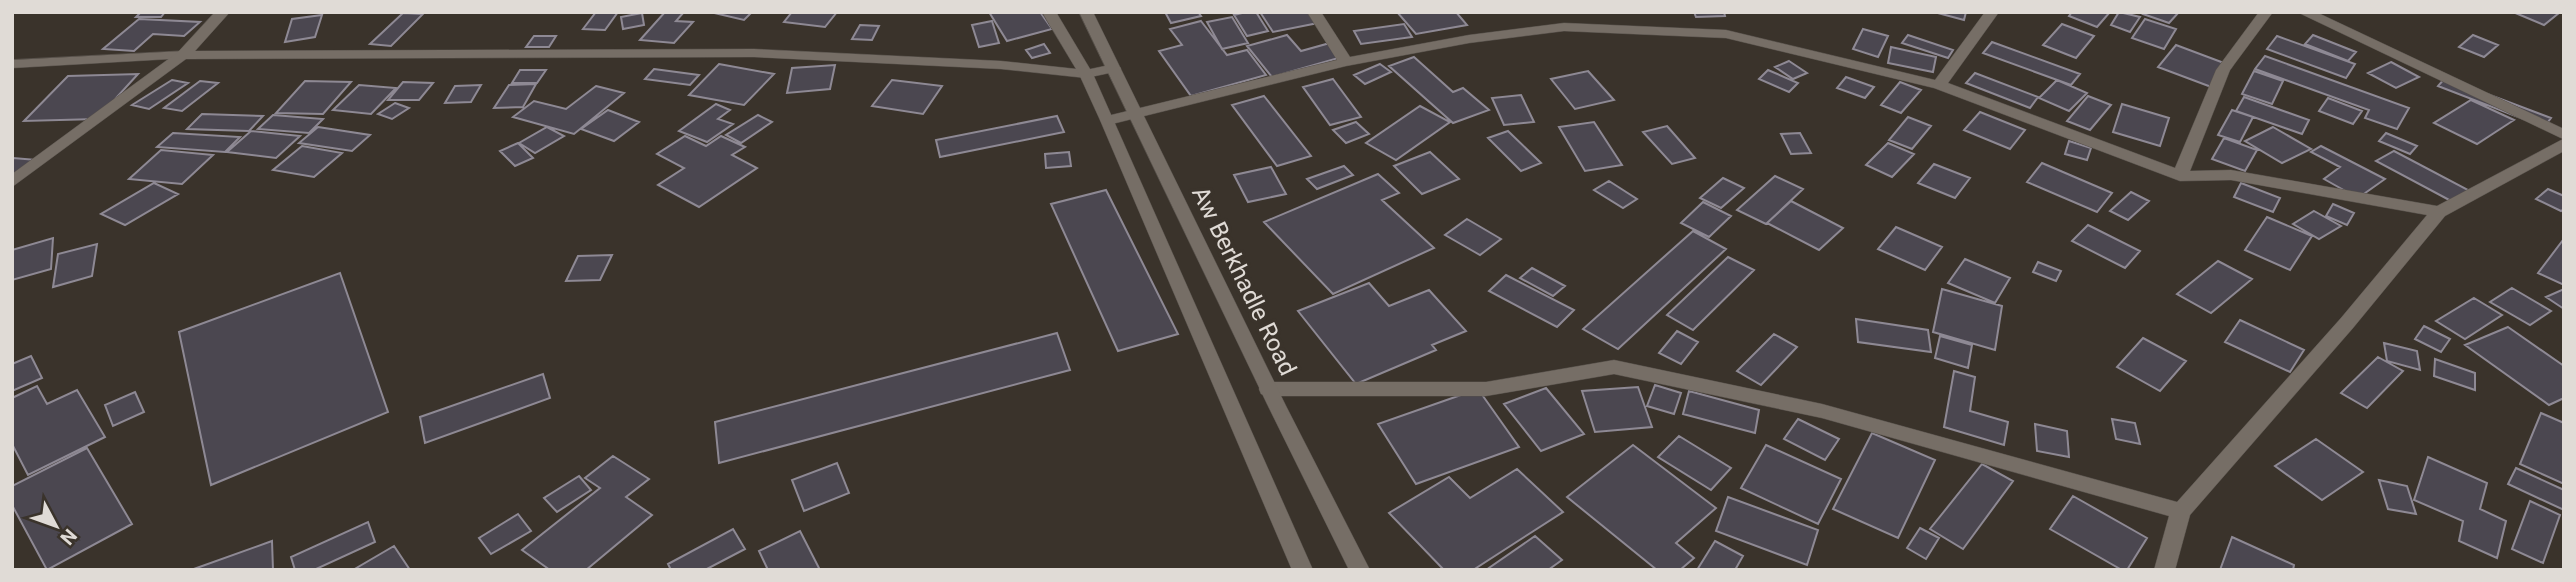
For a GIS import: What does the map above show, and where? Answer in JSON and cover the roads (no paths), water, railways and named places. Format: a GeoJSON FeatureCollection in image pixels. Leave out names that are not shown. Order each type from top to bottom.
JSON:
{"type":"FeatureCollection","features":[{"type":"Feature","properties":{"kind":"street"},"geometry":{"type":"LineString","coordinates":[[12,182],[183,55],[222,12]]}},
{"type":"Feature","properties":{"kind":"street"},"geometry":{"type":"LineString","coordinates":[[1049,12],[1086,74],[1108,120],[1303,570]]}},
{"type":"Feature","properties":{"kind":"street","name":"Aw Berkhadle Road"},"geometry":{"type":"LineString","coordinates":[[1086,12],[1268,389],[1360,570]]}},
{"type":"Feature","properties":{"kind":"street"},"geometry":{"type":"LineString","coordinates":[[1314,12],[1346,62]]}},
{"type":"Feature","properties":{"kind":"street"},"geometry":{"type":"LineString","coordinates":[[1564,27],[1574,12]]}},
{"type":"Feature","properties":{"kind":"street"},"geometry":{"type":"LineString","coordinates":[[1939,85],[1992,12]]}},
{"type":"Feature","properties":{"kind":"street"},"geometry":{"type":"LineString","coordinates":[[2180,176],[2223,70],[2266,12]]}},
{"type":"Feature","properties":{"kind":"street"},"geometry":{"type":"LineString","coordinates":[[2304,12],[2564,135]]}},
{"type":"Feature","properties":{"kind":"street"},"geometry":{"type":"LineString","coordinates":[[1108,120],[1346,62],[1469,39],[1564,27],[1726,34],[1939,85],[2180,176],[2231,175],[2439,212]]}},
{"type":"Feature","properties":{"kind":"street"},"geometry":{"type":"LineString","coordinates":[[12,64],[183,55],[754,53],[1001,65],[1086,74],[1114,68]]}},
{"type":"Feature","properties":{"kind":"street"},"geometry":{"type":"LineString","coordinates":[[2164,570],[2181,511],[2347,323],[2439,212],[2564,144]]}},
{"type":"Feature","properties":{"kind":"street"},"geometry":{"type":"LineString","coordinates":[[1268,389],[1486,389],[1614,367],[1822,411],[2181,511]]}}]}
